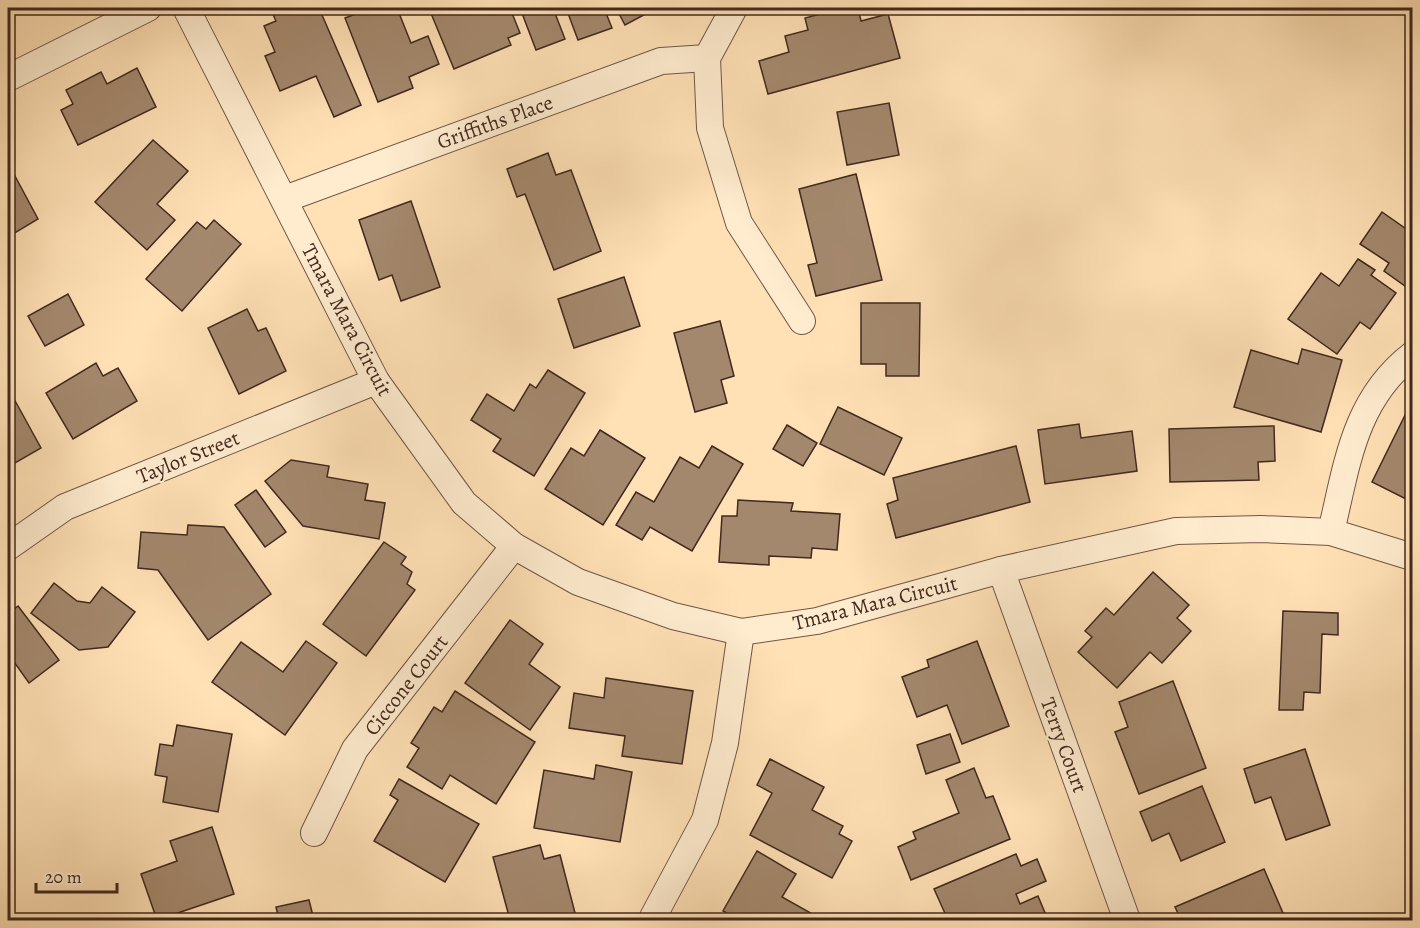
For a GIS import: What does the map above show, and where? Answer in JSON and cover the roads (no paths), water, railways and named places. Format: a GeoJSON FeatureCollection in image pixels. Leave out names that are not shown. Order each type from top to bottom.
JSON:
{"type":"FeatureCollection","features":[{"type":"Feature","properties":{"kind":"street"},"geometry":{"type":"LineString","coordinates":[[8,78],[148,8]]}},
{"type":"Feature","properties":{"kind":"street","name":"Tmara Mara Circuit"},"geometry":{"type":"LineString","coordinates":[[186,8],[376,381],[464,503],[514,546],[578,582],[674,616],[741,632],[817,621],[1001,570],[1176,531],[1261,529],[1331,532],[1413,557]]}},
{"type":"Feature","properties":{"kind":"street"},"geometry":{"type":"LineString","coordinates":[[734,8],[707,58],[710,128],[739,223],[802,321]]}},
{"type":"Feature","properties":{"kind":"street","name":"Griffiths Place"},"geometry":{"type":"LineString","coordinates":[[285,199],[661,61],[707,58]]}},
{"type":"Feature","properties":{"kind":"street"},"geometry":{"type":"LineString","coordinates":[[1331,532],[1353,436],[1367,406],[1399,366],[1413,355]]}},
{"type":"Feature","properties":{"kind":"street","name":"Taylor Street"},"geometry":{"type":"LineString","coordinates":[[8,547],[64,507],[376,381]]}},
{"type":"Feature","properties":{"kind":"street","name":"Ciccone Court"},"geometry":{"type":"LineString","coordinates":[[314,833],[355,749],[514,546]]}},
{"type":"Feature","properties":{"kind":"street","name":"Terry Court"},"geometry":{"type":"LineString","coordinates":[[1001,570],[1127,921]]}},
{"type":"Feature","properties":{"kind":"street"},"geometry":{"type":"LineString","coordinates":[[653,917],[705,820],[725,743],[741,632]]}}]}
